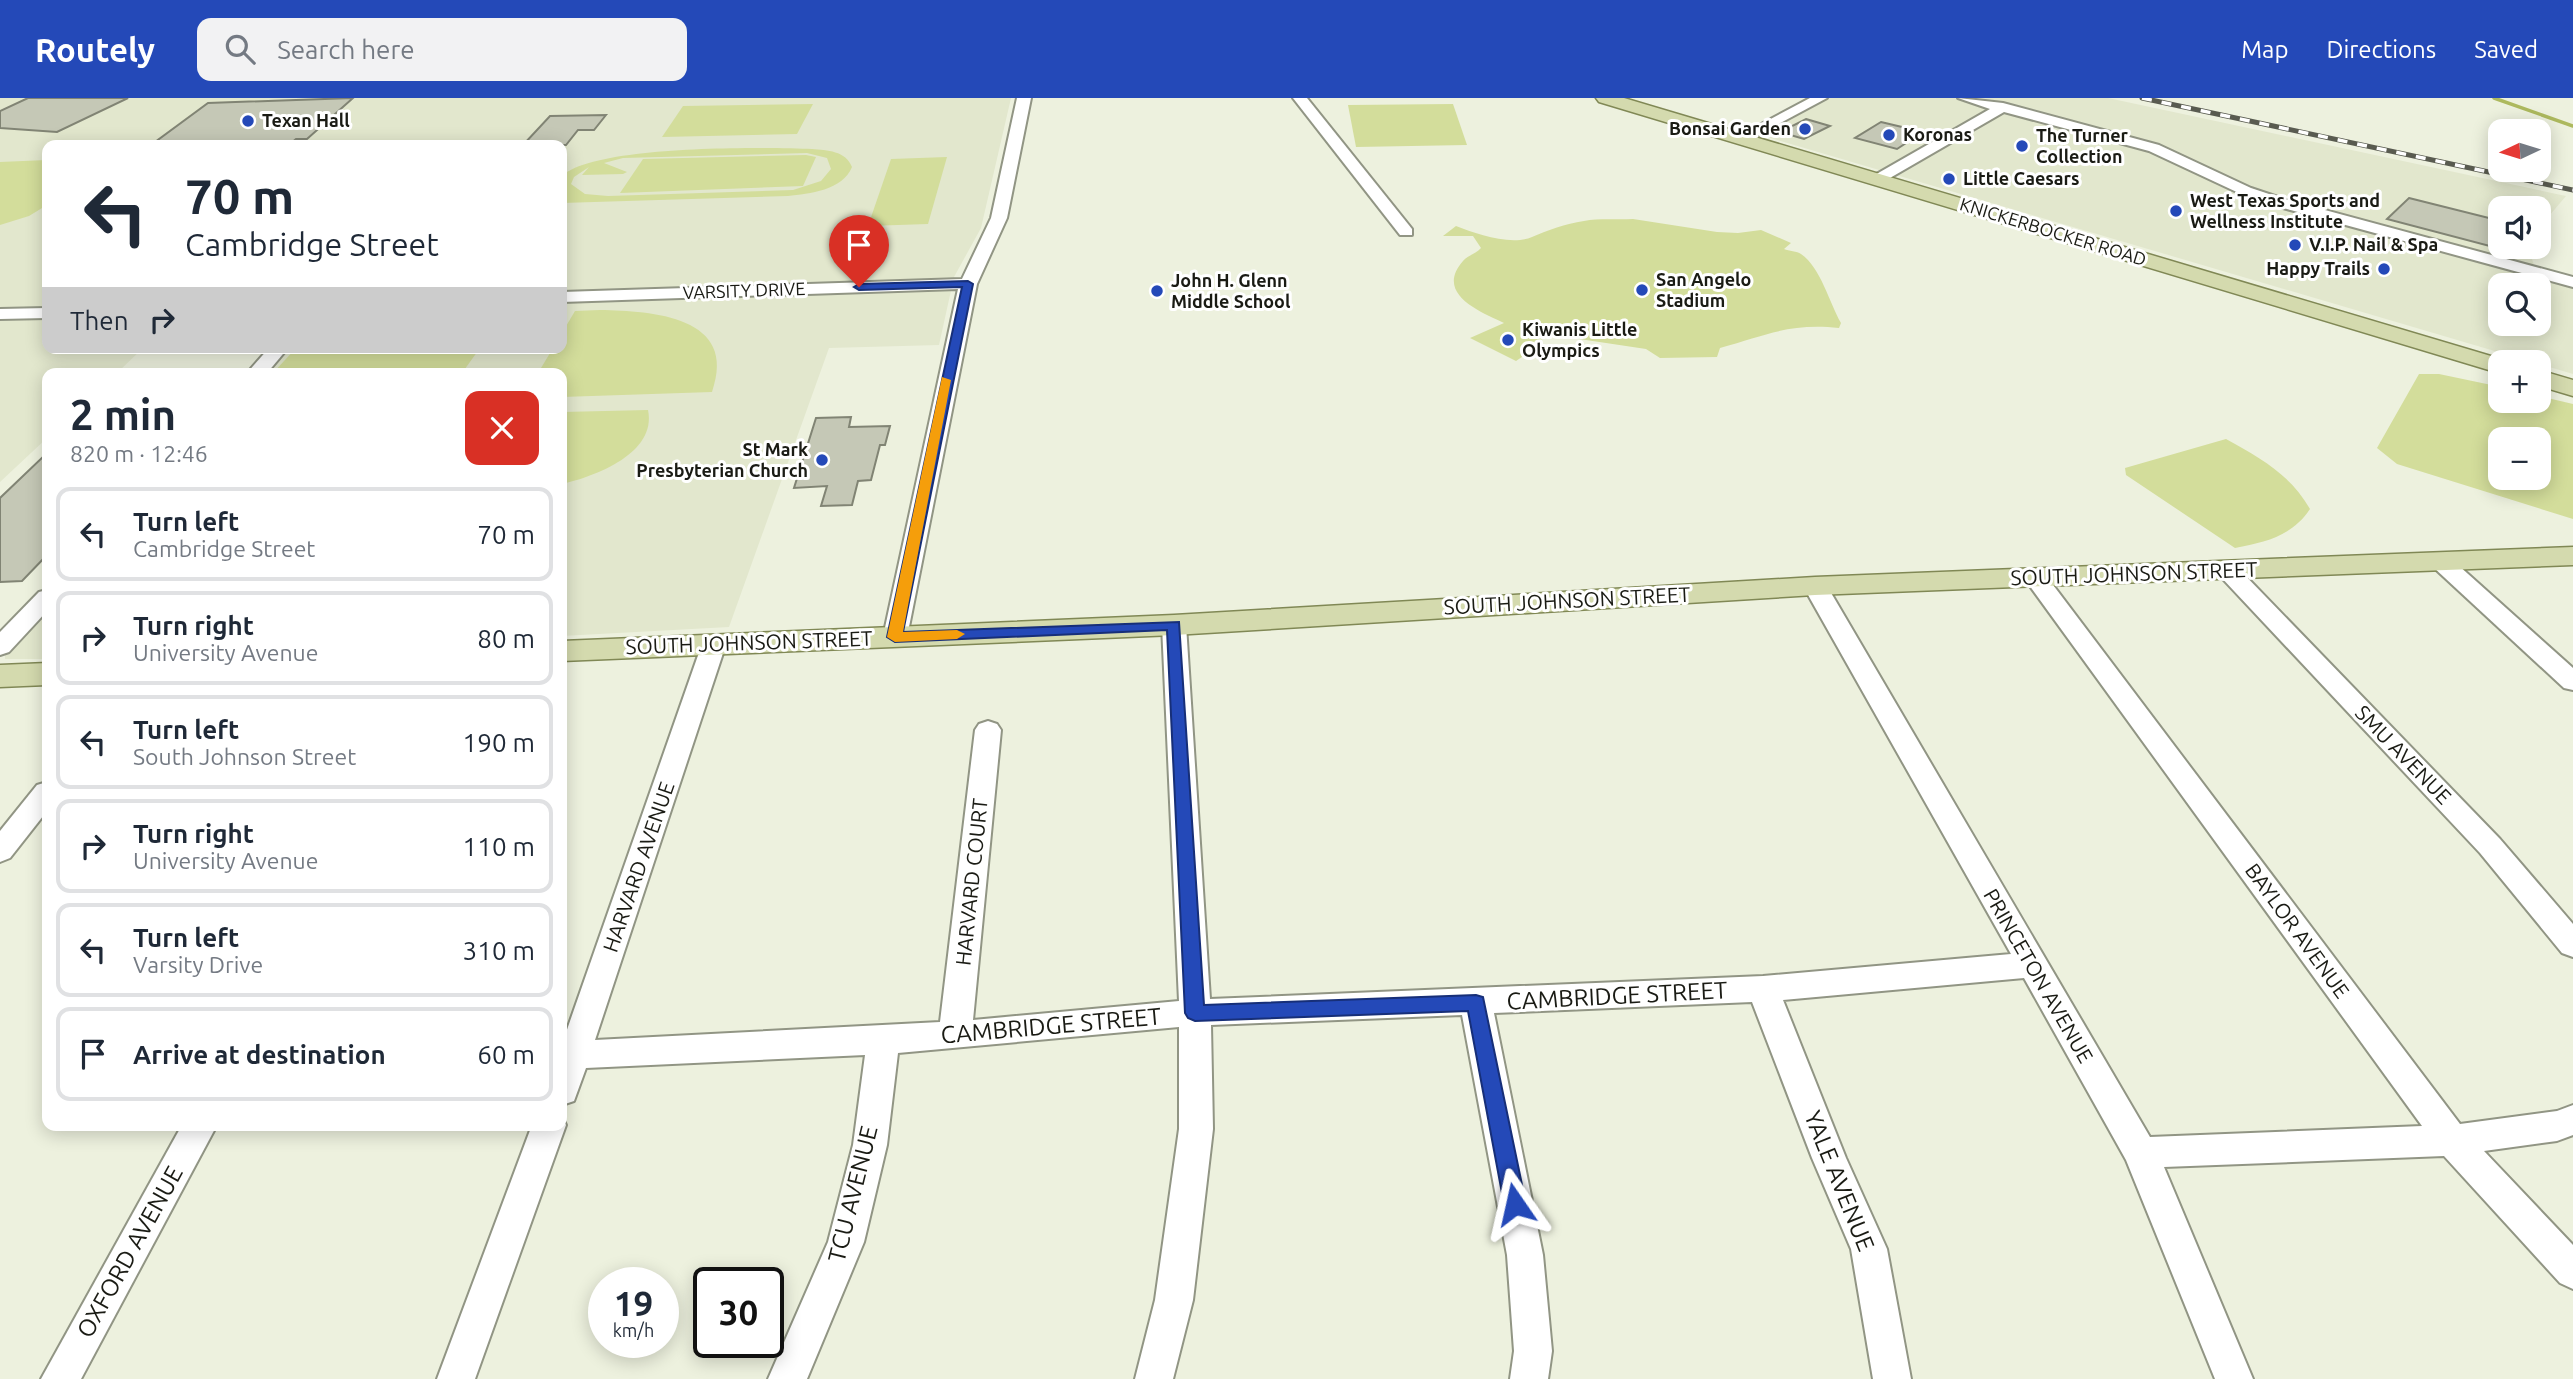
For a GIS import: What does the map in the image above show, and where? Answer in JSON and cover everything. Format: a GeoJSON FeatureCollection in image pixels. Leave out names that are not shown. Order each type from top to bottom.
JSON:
{"type":"FeatureCollection","features":[{"type":"Feature","properties":{"kind":"main road","name":"KNICKERBOCKER ROAD"},"geometry":{"type":"LineString","coordinates":[[1605,98],[2488,362]]}},
{"type":"Feature","properties":{"kind":"main road"},"geometry":{"type":"LineString","coordinates":[[2551,381],[2573,388]]}},
{"type":"Feature","properties":{"kind":"main road","name":"SOUTH JOHNSON STREET"},"geometry":{"type":"LineString","coordinates":[[567,651],[1174,625],[1815,586],[2573,556]]}},
{"type":"Feature","properties":{"kind":"main road"},"geometry":{"type":"LineString","coordinates":[[0,676],[42,674]]}},
{"type":"Feature","properties":{"kind":"street"},"geometry":{"type":"LineString","coordinates":[[895,637],[968,284],[999,218],[1024,98]]}},
{"type":"Feature","properties":{"kind":"street"},"geometry":{"type":"LineString","coordinates":[[1300,98],[1406,232]]}},
{"type":"Feature","properties":{"kind":"street"},"geometry":{"type":"LineString","coordinates":[[1742,138],[1820,98]]}},
{"type":"Feature","properties":{"kind":"street"},"geometry":{"type":"LineString","coordinates":[[1965,98],[2154,148],[2246,191],[2278,202],[2573,282]]}},
{"type":"Feature","properties":{"kind":"street"},"geometry":{"type":"LineString","coordinates":[[1878,179],[2003,107]]}},
{"type":"Feature","properties":{"kind":"street","name":"VARSITY DRIVE"},"geometry":{"type":"LineString","coordinates":[[567,297],[968,284]]}},
{"type":"Feature","properties":{"kind":"street"},"geometry":{"type":"LineString","coordinates":[[0,314],[42,313]]}},
{"type":"Feature","properties":{"kind":"street"},"geometry":{"type":"LineString","coordinates":[[261,368],[273,354]]}},
{"type":"Feature","properties":{"kind":"street"},"geometry":{"type":"LineString","coordinates":[[2440,561],[2573,682]]}},
{"type":"Feature","properties":{"kind":"street","name":"SMU AVENUE"},"geometry":{"type":"LineString","coordinates":[[2227,570],[2490,846],[2573,945]]}},
{"type":"Feature","properties":{"kind":"street","name":"BAYLOR AVENUE"},"geometry":{"type":"LineString","coordinates":[[2036,578],[2452,1140],[2573,1271]]}},
{"type":"Feature","properties":{"kind":"street","name":"PRINCETON AVENUE"},"geometry":{"type":"LineString","coordinates":[[1815,586],[2030,965],[2141,1153],[2234,1379]]}},
{"type":"Feature","properties":{"kind":"street"},"geometry":{"type":"LineString","coordinates":[[0,648],[42,602]]}},
{"type":"Feature","properties":{"kind":"street"},"geometry":{"type":"LineString","coordinates":[[1154,1379],[1174,1300],[1196,1129],[1195,1013],[1174,625]]}},
{"type":"Feature","properties":{"kind":"street","name":"HARVARD AVENUE"},"geometry":{"type":"LineString","coordinates":[[567,1077],[715,644]]}},
{"type":"Feature","properties":{"kind":"street","name":"HARVARD COURT"},"geometry":{"type":"LineString","coordinates":[[955,1035],[988,730]]}},
{"type":"Feature","properties":{"kind":"street"},"geometry":{"type":"LineString","coordinates":[[0,851],[42,798]]}},
{"type":"Feature","properties":{"kind":"street","name":"CAMBRIDGE STREET"},"geometry":{"type":"LineString","coordinates":[[575,1055],[883,1041],[1195,1013],[1763,989],[2030,965]]}},
{"type":"Feature","properties":{"kind":"street","name":"YALE AVENUE"},"geometry":{"type":"LineString","coordinates":[[1763,989],[1829,1158],[1869,1249],[1892,1379]]}},
{"type":"Feature","properties":{"kind":"street"},"geometry":{"type":"LineString","coordinates":[[1476,1003],[1525,1255],[1533,1350],[1530,1379]]}},
{"type":"Feature","properties":{"kind":"street","name":"TCU AVENUE"},"geometry":{"type":"LineString","coordinates":[[787,1379],[846,1242],[870,1144],[883,1041]]}},
{"type":"Feature","properties":{"kind":"street"},"geometry":{"type":"LineString","coordinates":[[2141,1153],[2452,1140],[2557,1126],[2573,1120]]}},
{"type":"Feature","properties":{"kind":"street","name":"OXFORD AVENUE"},"geometry":{"type":"LineString","coordinates":[[60,1379],[197,1131]]}},
{"type":"Feature","properties":{"kind":"street"},"geometry":{"type":"LineString","coordinates":[[456,1379],[547,1131]]}},
{"type":"Feature","properties":{"kind":"shaded area"},"geometry":{"type":"Polygon","coordinates":[[[0,98],[1011,98],[981,228],[954,277],[939,345],[829,348],[729,627],[567,636],[567,368],[268,368],[281,354],[567,354],[567,140],[42,140],[42,354],[137,354],[122,368],[42,368],[42,443],[0,482],[0,98]]]}},
{"type":"Feature","properties":{"kind":"shaded area"},"geometry":{"type":"Polygon","coordinates":[[[1829,98],[1956,98],[2127,144],[2178,163],[2230,188],[2531,273],[2488,273],[2488,336],[2551,336],[2551,279],[2573,285],[2573,374],[2551,368],[2551,350],[2491,350],[1757,134],[1829,98]]]}},
{"type":"Feature","properties":{"kind":"shaded area"},"geometry":{"type":"Polygon","coordinates":[[[1976,98],[2108,98],[2488,179],[2488,182],[2501,182],[2566,196],[2551,214],[2551,196],[2488,196],[2488,253],[2295,203],[2241,183],[2183,156],[1976,98]]]}},
{"type":"Feature","properties":{"kind":"shaded area"},"geometry":{"type":"Polygon","coordinates":[[[2511,259],[2532,259],[2534,265],[2511,259]]]}},
{"type":"Feature","properties":{"kind":"shaded area"},"geometry":{"type":"Polygon","coordinates":[[[42,613],[42,659],[5,659],[5,654],[42,613]]]}},
{"type":"Feature","properties":{"kind":"green space"},"geometry":{"type":"Polygon","coordinates":[[[813,104],[797,134],[662,137],[683,106],[813,104]]]}},
{"type":"Feature","properties":{"kind":"green space"},"geometry":{"type":"Polygon","coordinates":[[[1453,104],[1467,145],[1356,147],[1348,105],[1453,104]]]}},
{"type":"Feature","properties":{"kind":"green space"},"geometry":{"type":"Polygon","coordinates":[[[720,148],[818,149],[841,155],[852,167],[848,175],[833,186],[796,195],[567,203],[567,173],[580,166],[608,158],[643,153],[720,148]],[[807,153],[623,158],[604,163],[627,172],[623,174],[582,175],[589,167],[574,177],[571,184],[585,194],[608,196],[793,190],[821,181],[831,169],[827,158],[807,153]]]}},
{"type":"Feature","properties":{"kind":"green space"},"geometry":{"type":"Polygon","coordinates":[[[806,155],[816,157],[803,186],[620,193],[643,159],[806,155]]]}},
{"type":"Feature","properties":{"kind":"green space"},"geometry":{"type":"Polygon","coordinates":[[[947,157],[928,224],[868,226],[891,159],[947,157]]]}},
{"type":"Feature","properties":{"kind":"green space"},"geometry":{"type":"Polygon","coordinates":[[[42,160],[42,208],[29,216],[0,225],[0,162],[42,160]]]}},
{"type":"Feature","properties":{"kind":"green space","name":"San Angelo Stadium"},"geometry":{"type":"Polygon","coordinates":[[[1633,219],[1717,232],[1761,230],[1791,243],[1784,249],[1801,254],[1814,268],[1841,323],[1839,328],[1806,327],[1778,331],[1720,348],[1717,357],[1660,358],[1646,349],[1552,336],[1527,344],[1528,353],[1516,361],[1470,338],[1504,323],[1473,307],[1457,292],[1455,273],[1465,259],[1481,248],[1473,236],[1443,236],[1456,226],[1483,235],[1514,240],[1584,221],[1633,219]]]}},
{"type":"Feature","properties":{"kind":"green space"},"geometry":{"type":"Polygon","coordinates":[[[575,311],[643,313],[686,323],[702,333],[713,347],[717,367],[712,392],[567,397],[567,368],[541,368],[549,354],[567,354],[567,325],[575,311]]]}},
{"type":"Feature","properties":{"kind":"green space"},"geometry":{"type":"Polygon","coordinates":[[[290,354],[476,354],[466,368],[278,368],[290,354]]]}},
{"type":"Feature","properties":{"kind":"green space"},"geometry":{"type":"Polygon","coordinates":[[[2419,374],[2439,374],[2488,384],[2488,413],[2551,413],[2551,399],[2573,404],[2573,519],[2397,464],[2377,448],[2419,374]]]}},
{"type":"Feature","properties":{"kind":"green space"},"geometry":{"type":"Polygon","coordinates":[[[648,410],[648,425],[643,439],[621,460],[591,475],[567,482],[567,412],[648,410]]]}},
{"type":"Feature","properties":{"kind":"green space"},"geometry":{"type":"Polygon","coordinates":[[[2226,439],[2284,476],[2310,509],[2287,532],[2235,548],[2126,475],[2125,468],[2226,439]]]}},
{"type":"Feature","properties":{"kind":"building"},"geometry":{"type":"Polygon","coordinates":[[[28,98],[128,98],[57,132],[0,128],[0,111],[28,98]]]}},
{"type":"Feature","properties":{"kind":"building","name":"Texan Hall"},"geometry":{"type":"Polygon","coordinates":[[[353,98],[307,139],[158,140],[208,103],[353,98]]]}},
{"type":"Feature","properties":{"kind":"building"},"geometry":{"type":"Polygon","coordinates":[[[606,115],[594,130],[578,130],[567,144],[567,140],[528,140],[550,116],[606,115]]]}},
{"type":"Feature","properties":{"kind":"building","name":"Bonsai Garden"},"geometry":{"type":"Polygon","coordinates":[[[1806,119],[1830,126],[1804,139],[1780,132],[1806,119]]]}},
{"type":"Feature","properties":{"kind":"building","name":"Koronas"},"geometry":{"type":"Polygon","coordinates":[[[1881,122],[1923,132],[1897,149],[1855,138],[1881,122]]]}},
{"type":"Feature","properties":{"kind":"building"},"geometry":{"type":"Polygon","coordinates":[[[2409,198],[2488,218],[2488,246],[2387,219],[2409,198]]]}},
{"type":"Feature","properties":{"kind":"building","name":"St Mark Presbyterian Church"},"geometry":{"type":"Polygon","coordinates":[[[851,417],[849,427],[890,426],[885,445],[880,445],[871,480],[858,481],[852,505],[821,506],[827,486],[794,488],[816,418],[851,417]]]}},
{"type":"Feature","properties":{"kind":"building"},"geometry":{"type":"Polygon","coordinates":[[[42,458],[42,560],[22,581],[0,582],[0,498],[42,458]]]}},
{"type":"Feature","properties":{"kind":"waterway"},"geometry":{"type":"LineString","coordinates":[[2494,98],[2573,126]]}},
{"type":"Feature","properties":{"kind":"railway"},"geometry":{"type":"LineString","coordinates":[[2142,98],[2573,190]]}},
{"type":"Feature","properties":{"kind":"slow traffic"},"geometry":{"type":"LineString","coordinates":[[946,380],[895,637],[957,634]]}},
{"type":"Feature","properties":{"kind":"place","name":"Texan Hall"},"geometry":{"type":"Point","coordinates":[248,121]}},
{"type":"Feature","properties":{"kind":"place","name":"Bonsai Garden"},"geometry":{"type":"Point","coordinates":[1805,129]}},
{"type":"Feature","properties":{"kind":"place","name":"Koronas"},"geometry":{"type":"Point","coordinates":[1889,135]}},
{"type":"Feature","properties":{"kind":"place","name":"The Turner Collection"},"geometry":{"type":"Point","coordinates":[2022,146]}},
{"type":"Feature","properties":{"kind":"place","name":"Little Caesars"},"geometry":{"type":"Point","coordinates":[1949,179]}},
{"type":"Feature","properties":{"kind":"place","name":"West Texas Sports and Wellness Institute"},"geometry":{"type":"Point","coordinates":[2176,211]}},
{"type":"Feature","properties":{"kind":"place","name":"V.I.P. Nail & Spa"},"geometry":{"type":"Point","coordinates":[2295,245]}},
{"type":"Feature","properties":{"kind":"place","name":"Happy Trails"},"geometry":{"type":"Point","coordinates":[2384,269]}},
{"type":"Feature","properties":{"kind":"place","name":"San Angelo Stadium"},"geometry":{"type":"Point","coordinates":[1642,290]}},
{"type":"Feature","properties":{"kind":"place","name":"John H. Glenn Middle School"},"geometry":{"type":"Point","coordinates":[1157,291]}},
{"type":"Feature","properties":{"kind":"place","name":"Kiwanis Little Olympics"},"geometry":{"type":"Point","coordinates":[1508,340]}},
{"type":"Feature","properties":{"kind":"place","name":"St Mark Presbyterian Church"},"geometry":{"type":"Point","coordinates":[822,460]}},
{"type":"Feature","properties":{"kind":"route"},"geometry":{"type":"LineString","coordinates":[[859,287],[968,284],[947,375],[895,637],[1174,625],[1195,1013],[1476,1003],[1515,1204]]}}]}
